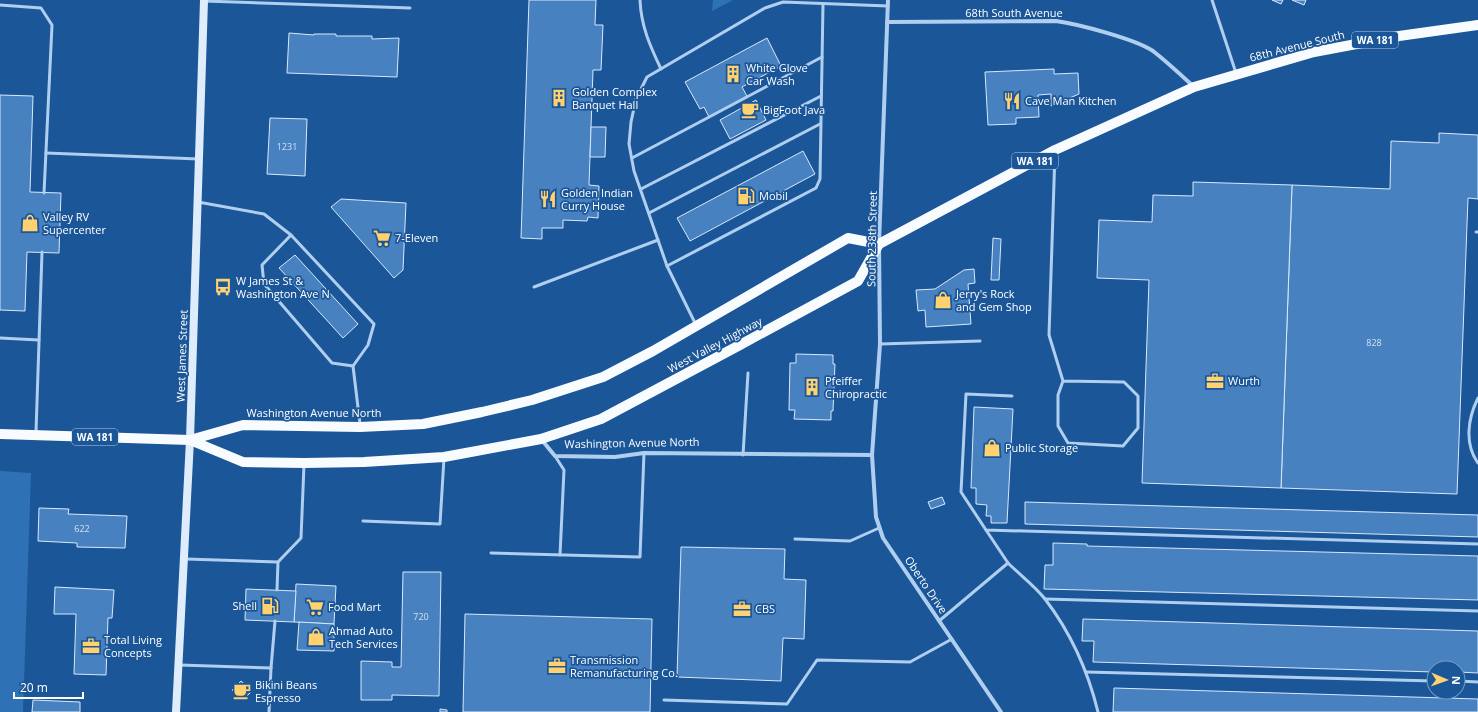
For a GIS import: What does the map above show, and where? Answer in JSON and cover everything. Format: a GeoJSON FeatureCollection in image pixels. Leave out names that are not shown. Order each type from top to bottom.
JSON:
{"type":"FeatureCollection","features":[{"type":"Feature","properties":{"kind":"main road","name":"68th Avenue South"},"geometry":{"type":"LineString","coordinates":[[1194,87],[1314,52],[1400,36],[1478,25]]}},
{"type":"Feature","properties":{"kind":"main road","name":"WA 181"},"geometry":{"type":"LineString","coordinates":[[879,244],[1055,150],[1194,87]]}},
{"type":"Feature","properties":{"kind":"main road"},"geometry":{"type":"LineString","coordinates":[[696,325],[848,238],[879,244]]}},
{"type":"Feature","properties":{"kind":"main road","name":"West Valley Highway"},"geometry":{"type":"LineString","coordinates":[[541,439],[602,419],[858,281],[879,244]]}},
{"type":"Feature","properties":{"kind":"main road","name":"Washington Avenue North"},"geometry":{"type":"LineString","coordinates":[[0,434],[190,440],[243,425],[360,427],[423,424],[532,400],[603,377],[653,351],[696,325]]}},
{"type":"Feature","properties":{"kind":"main road","name":"Washington Avenue North"},"geometry":{"type":"LineString","coordinates":[[190,440],[243,462],[304,463],[364,462],[444,457],[541,439]]}},
{"type":"Feature","properties":{"kind":"street","name":"South 238th Street"},"geometry":{"type":"LineString","coordinates":[[872,456],[880,344],[879,244],[888,0]]}},
{"type":"Feature","properties":{"kind":"street","name":"West James Street"},"geometry":{"type":"LineString","coordinates":[[176,712],[190,440],[204,1]]}},
{"type":"Feature","properties":{"kind":"street","name":"68th South Avenue"},"geometry":{"type":"LineString","coordinates":[[887,22],[1056,21],[1071,23],[1121,38],[1152,50],[1194,87]]}},
{"type":"Feature","properties":{"kind":"street","name":"Washington Avenue North"},"geometry":{"type":"LineString","coordinates":[[541,439],[555,456],[615,457],[644,453],[872,456]]}},
{"type":"Feature","properties":{"kind":"street","name":"Oberto Drive"},"geometry":{"type":"LineString","coordinates":[[872,456],[874,493],[879,528],[883,538],[1001,712]]}},
{"type":"Feature","properties":{"kind":"lane"},"geometry":{"type":"LineString","coordinates":[[640,0],[640,14],[646,36],[661,69]]}},
{"type":"Feature","properties":{"kind":"lane"},"geometry":{"type":"LineString","coordinates":[[1212,0],[1236,74]]}},
{"type":"Feature","properties":{"kind":"lane"},"geometry":{"type":"LineString","coordinates":[[204,1],[410,8]]}},
{"type":"Feature","properties":{"kind":"lane"},"geometry":{"type":"LineString","coordinates":[[696,325],[667,266],[640,189],[629,144],[631,122],[636,99],[647,77],[765,8],[783,2],[888,6]]}},
{"type":"Feature","properties":{"kind":"lane"},"geometry":{"type":"LineString","coordinates":[[667,266],[816,188],[820,179],[823,4]]}},
{"type":"Feature","properties":{"kind":"lane"},"geometry":{"type":"LineString","coordinates":[[0,5],[41,8],[52,25],[44,193]]}},
{"type":"Feature","properties":{"kind":"lane"},"geometry":{"type":"LineString","coordinates":[[632,158],[822,57]]}},
{"type":"Feature","properties":{"kind":"lane"},"geometry":{"type":"LineString","coordinates":[[640,189],[821,96]]}},
{"type":"Feature","properties":{"kind":"lane"},"geometry":{"type":"LineString","coordinates":[[649,213],[820,124]]}},
{"type":"Feature","properties":{"kind":"lane"},"geometry":{"type":"LineString","coordinates":[[1055,150],[1049,334],[1063,380],[1058,395],[1058,426],[1068,443],[1123,446],[1138,428],[1138,396],[1124,382],[1063,380]]}},
{"type":"Feature","properties":{"kind":"lane"},"geometry":{"type":"LineString","coordinates":[[46,153],[199,159]]}},
{"type":"Feature","properties":{"kind":"lane"},"geometry":{"type":"LineString","coordinates":[[198,202],[264,214],[291,235],[374,324],[368,345],[353,366],[360,427]]}},
{"type":"Feature","properties":{"kind":"lane"},"geometry":{"type":"LineString","coordinates":[[291,235],[262,265],[264,284],[332,363],[353,366]]}},
{"type":"Feature","properties":{"kind":"lane"},"geometry":{"type":"LineString","coordinates":[[534,287],[658,240]]}},
{"type":"Feature","properties":{"kind":"lane"},"geometry":{"type":"LineString","coordinates":[[36,435],[42,252]]}},
{"type":"Feature","properties":{"kind":"lane"},"geometry":{"type":"LineString","coordinates":[[0,338],[39,340]]}},
{"type":"Feature","properties":{"kind":"lane"},"geometry":{"type":"LineString","coordinates":[[880,344],[980,341]]}},
{"type":"Feature","properties":{"kind":"lane"},"geometry":{"type":"LineString","coordinates":[[743,455],[748,373]]}},
{"type":"Feature","properties":{"kind":"lane"},"geometry":{"type":"LineString","coordinates":[[1012,396],[966,394],[961,492],[1008,563],[1044,599],[1076,647],[1092,689],[1098,712]]}},
{"type":"Feature","properties":{"kind":"lane"},"geometry":{"type":"LineString","coordinates":[[1478,398],[1470,415],[1469,434],[1472,455],[1478,463]]}},
{"type":"Feature","properties":{"kind":"lane"},"geometry":{"type":"LineString","coordinates":[[491,553],[640,557],[644,453]]}},
{"type":"Feature","properties":{"kind":"lane"},"geometry":{"type":"LineString","coordinates":[[555,456],[564,470],[560,555]]}},
{"type":"Feature","properties":{"kind":"lane"},"geometry":{"type":"LineString","coordinates":[[363,521],[440,524],[444,457]]}},
{"type":"Feature","properties":{"kind":"lane"},"geometry":{"type":"LineString","coordinates":[[277,590],[278,562],[301,538],[304,463]]}},
{"type":"Feature","properties":{"kind":"lane"},"geometry":{"type":"LineString","coordinates":[[795,539],[850,541],[879,528]]}},
{"type":"Feature","properties":{"kind":"lane"},"geometry":{"type":"LineString","coordinates":[[986,530],[1478,544]]}},
{"type":"Feature","properties":{"kind":"lane"},"geometry":{"type":"LineString","coordinates":[[184,559],[278,562]]}},
{"type":"Feature","properties":{"kind":"lane"},"geometry":{"type":"LineString","coordinates":[[939,621],[1008,563]]}},
{"type":"Feature","properties":{"kind":"lane"},"geometry":{"type":"LineString","coordinates":[[1044,599],[1478,612]]}},
{"type":"Feature","properties":{"kind":"lane"},"geometry":{"type":"LineString","coordinates":[[269,712],[275,621]]}},
{"type":"Feature","properties":{"kind":"lane"},"geometry":{"type":"LineString","coordinates":[[664,700],[788,704],[817,660],[910,662],[952,639]]}},
{"type":"Feature","properties":{"kind":"lane"},"geometry":{"type":"LineString","coordinates":[[178,665],[271,668]]}},
{"type":"Feature","properties":{"kind":"lane"},"geometry":{"type":"LineString","coordinates":[[1086,672],[1426,681]]}},
{"type":"Feature","properties":{"kind":"lane"},"geometry":{"type":"LineString","coordinates":[[1466,681],[1478,682]]}},
{"type":"Feature","properties":{"kind":"shaded area"},"geometry":{"type":"Polygon","coordinates":[[[713,0],[733,0],[712,11],[713,0]]]}},
{"type":"Feature","properties":{"kind":"shaded area"},"geometry":{"type":"Polygon","coordinates":[[[0,471],[31,473],[23,712],[0,712],[0,471]]]}},
{"type":"Feature","properties":{"kind":"building","name":"Golden Complex Banquet Hall"},"geometry":{"type":"Polygon","coordinates":[[[529,0],[596,0],[595,25],[603,25],[601,70],[593,70],[589,185],[599,186],[598,218],[588,217],[587,221],[563,220],[563,228],[542,228],[542,239],[521,238],[529,0]]]}},
{"type":"Feature","properties":{"kind":"building"},"geometry":{"type":"Polygon","coordinates":[[[1272,0],[1283,0],[1281,4],[1272,0]]]}},
{"type":"Feature","properties":{"kind":"building"},"geometry":{"type":"Polygon","coordinates":[[[1292,0],[1306,0],[1304,5],[1292,0]]]}},
{"type":"Feature","properties":{"kind":"building"},"geometry":{"type":"Polygon","coordinates":[[[289,33],[314,35],[336,34],[336,36],[372,36],[372,39],[399,38],[397,77],[287,73],[289,33]]]}},
{"type":"Feature","properties":{"kind":"building","name":"White Glove Car Wash"},"geometry":{"type":"Polygon","coordinates":[[[767,38],[781,66],[742,87],[747,96],[709,117],[704,107],[700,109],[685,82],[767,38]]]}},
{"type":"Feature","properties":{"kind":"building","name":"Cave Man Kitchen"},"geometry":{"type":"Polygon","coordinates":[[[1054,69],[1054,74],[1078,73],[1079,94],[1051,106],[1051,94],[1038,95],[1039,117],[1016,118],[1016,124],[988,125],[985,72],[1054,69]]]}},
{"type":"Feature","properties":{"kind":"building","name":"Valley RV Supercenter"},"geometry":{"type":"Polygon","coordinates":[[[0,95],[33,96],[30,192],[61,193],[59,253],[27,252],[25,311],[0,310],[0,95]]]}},
{"type":"Feature","properties":{"kind":"building","name":"BigFoot Java"},"geometry":{"type":"Polygon","coordinates":[[[756,100],[766,120],[730,139],[720,120],[756,100]]]}},
{"type":"Feature","properties":{"kind":"building"},"geometry":{"type":"Polygon","coordinates":[[[270,118],[307,119],[305,176],[267,174],[270,118]]]}},
{"type":"Feature","properties":{"kind":"building"},"geometry":{"type":"Polygon","coordinates":[[[591,127],[606,127],[605,157],[590,157],[591,127]]]}},
{"type":"Feature","properties":{"kind":"building"},"geometry":{"type":"Polygon","coordinates":[[[1439,133],[1478,135],[1478,199],[1468,198],[1457,494],[1281,488],[1292,185],[1390,189],[1391,141],[1439,143],[1439,133]]]}},
{"type":"Feature","properties":{"kind":"building","name":"Mobil"},"geometry":{"type":"Polygon","coordinates":[[[803,151],[815,174],[690,241],[677,218],[803,151]]]}},
{"type":"Feature","properties":{"kind":"building","name":"Wurth"},"geometry":{"type":"Polygon","coordinates":[[[1193,182],[1292,185],[1281,488],[1142,483],[1149,280],[1097,278],[1099,220],[1152,222],[1153,195],[1193,196],[1193,182]]]}},
{"type":"Feature","properties":{"kind":"building","name":"7-Eleven"},"geometry":{"type":"Polygon","coordinates":[[[341,199],[406,203],[403,270],[394,278],[331,207],[341,199]]]}},
{"type":"Feature","properties":{"kind":"building"},"geometry":{"type":"Polygon","coordinates":[[[993,238],[1001,239],[999,280],[991,280],[993,238]]]}},
{"type":"Feature","properties":{"kind":"building"},"geometry":{"type":"Polygon","coordinates":[[[295,255],[358,324],[343,338],[279,268],[295,255]]]}},
{"type":"Feature","properties":{"kind":"building","name":"Jerry's Rock and Gem Shop"},"geometry":{"type":"Polygon","coordinates":[[[974,269],[975,283],[968,284],[971,324],[926,327],[925,310],[918,311],[916,290],[935,289],[964,270],[974,269]]]}},
{"type":"Feature","properties":{"kind":"building","name":"Pfeiffer Chiropractic"},"geometry":{"type":"Polygon","coordinates":[[[796,354],[833,355],[833,364],[835,364],[833,411],[831,411],[831,420],[794,419],[795,410],[789,410],[790,363],[796,363],[796,354]]]}},
{"type":"Feature","properties":{"kind":"building","name":"Public Storage"},"geometry":{"type":"Polygon","coordinates":[[[974,407],[1013,409],[1007,523],[991,523],[991,516],[986,516],[987,505],[976,504],[976,488],[971,488],[974,407]]]}},
{"type":"Feature","properties":{"kind":"building"},"geometry":{"type":"Polygon","coordinates":[[[942,497],[945,504],[931,509],[928,502],[942,497]]]}},
{"type":"Feature","properties":{"kind":"building"},"geometry":{"type":"Polygon","coordinates":[[[1025,502],[1478,515],[1478,537],[1025,524],[1025,502]]]}},
{"type":"Feature","properties":{"kind":"building"},"geometry":{"type":"Polygon","coordinates":[[[39,508],[69,509],[68,514],[127,516],[125,548],[77,547],[77,543],[38,541],[39,508]]]}},
{"type":"Feature","properties":{"kind":"building"},"geometry":{"type":"Polygon","coordinates":[[[1053,543],[1087,544],[1087,546],[1478,556],[1478,600],[1044,589],[1045,565],[1053,565],[1053,543]]]}},
{"type":"Feature","properties":{"kind":"building","name":"CBS"},"geometry":{"type":"Polygon","coordinates":[[[681,547],[785,549],[784,579],[806,580],[804,639],[783,638],[781,681],[677,677],[681,547]]]}},
{"type":"Feature","properties":{"kind":"building"},"geometry":{"type":"Polygon","coordinates":[[[403,572],[441,572],[439,696],[392,695],[392,700],[361,700],[361,661],[392,662],[392,667],[401,667],[403,572]]]}},
{"type":"Feature","properties":{"kind":"building","name":"Food Mart"},"geometry":{"type":"Polygon","coordinates":[[[296,584],[336,586],[334,624],[294,622],[296,584]]]}},
{"type":"Feature","properties":{"kind":"building","name":"Total Living Concepts"},"geometry":{"type":"Polygon","coordinates":[[[55,587],[114,590],[112,618],[108,618],[106,675],[74,674],[76,614],[54,614],[55,587]]]}},
{"type":"Feature","properties":{"kind":"building","name":"Shell"},"geometry":{"type":"Polygon","coordinates":[[[246,589],[296,591],[294,622],[245,620],[246,589]]]}},
{"type":"Feature","properties":{"kind":"building","name":"Transmission Remanufacturing Co."},"geometry":{"type":"Polygon","coordinates":[[[465,614],[652,619],[650,712],[463,712],[465,614]]]}},
{"type":"Feature","properties":{"kind":"building"},"geometry":{"type":"Polygon","coordinates":[[[1083,619],[1478,631],[1478,673],[1466,672],[1466,660],[1426,660],[1426,672],[1093,662],[1094,641],[1082,641],[1083,619]]]}},
{"type":"Feature","properties":{"kind":"building","name":"Ahmad Auto Tech Services"},"geometry":{"type":"Polygon","coordinates":[[[299,622],[334,624],[334,651],[297,650],[299,622]]]}},
{"type":"Feature","properties":{"kind":"building","name":"Bikini Beans Espresso"},"geometry":{"type":"Polygon","coordinates":[[[241,681],[252,691],[243,700],[232,690],[241,681]]]}},
{"type":"Feature","properties":{"kind":"building"},"geometry":{"type":"Polygon","coordinates":[[[1114,688],[1426,697],[1426,700],[1478,699],[1478,712],[1113,712],[1114,688]]]}},
{"type":"Feature","properties":{"kind":"building"},"geometry":{"type":"Polygon","coordinates":[[[33,700],[80,702],[80,712],[32,712],[33,700]]]}},
{"type":"Feature","properties":{"kind":"building"},"geometry":{"type":"Polygon","coordinates":[[[440,709],[447,710],[447,712],[440,712],[440,709]]]}},
{"type":"Feature","properties":{"kind":"place","name":"White Glove Car Wash"},"geometry":{"type":"Point","coordinates":[733,74]}},
{"type":"Feature","properties":{"kind":"place","name":"Golden Complex Banquet Hall"},"geometry":{"type":"Point","coordinates":[559,98]}},
{"type":"Feature","properties":{"kind":"place","name":"Cave Man Kitchen"},"geometry":{"type":"Point","coordinates":[1012,101]}},
{"type":"Feature","properties":{"kind":"place","name":"BigFoot Java"},"geometry":{"type":"Point","coordinates":[750,110]}},
{"type":"Feature","properties":{"kind":"place","name":"Mobil"},"geometry":{"type":"Point","coordinates":[746,196]}},
{"type":"Feature","properties":{"kind":"place","name":"Golden Indian Curry House"},"geometry":{"type":"Point","coordinates":[548,199]}},
{"type":"Feature","properties":{"kind":"place","name":"Valley RV Supercenter"},"geometry":{"type":"Point","coordinates":[30,223]}},
{"type":"Feature","properties":{"kind":"place","name":"7-Eleven"},"geometry":{"type":"Point","coordinates":[382,238]}},
{"type":"Feature","properties":{"kind":"place","name":"W James St & Washington Ave N"},"geometry":{"type":"Point","coordinates":[223,287]}},
{"type":"Feature","properties":{"kind":"place","name":"Jerry's Rock and Gem Shop"},"geometry":{"type":"Point","coordinates":[943,300]}},
{"type":"Feature","properties":{"kind":"place","name":"Wurth"},"geometry":{"type":"Point","coordinates":[1215,381]}},
{"type":"Feature","properties":{"kind":"place","name":"Pfeiffer Chiropractic"},"geometry":{"type":"Point","coordinates":[812,387]}},
{"type":"Feature","properties":{"kind":"place","name":"Public Storage"},"geometry":{"type":"Point","coordinates":[992,448]}},
{"type":"Feature","properties":{"kind":"place","name":"Shell"},"geometry":{"type":"Point","coordinates":[270,606]}},
{"type":"Feature","properties":{"kind":"place","name":"Food Mart"},"geometry":{"type":"Point","coordinates":[315,607]}},
{"type":"Feature","properties":{"kind":"place","name":"CBS"},"geometry":{"type":"Point","coordinates":[742,609]}},
{"type":"Feature","properties":{"kind":"place","name":"Ahmad Auto Tech Services"},"geometry":{"type":"Point","coordinates":[316,637]}},
{"type":"Feature","properties":{"kind":"place","name":"Total Living Concepts"},"geometry":{"type":"Point","coordinates":[91,646]}},
{"type":"Feature","properties":{"kind":"place","name":"Transmission Remanufacturing Co."},"geometry":{"type":"Point","coordinates":[557,666]}},
{"type":"Feature","properties":{"kind":"place","name":"Bikini Beans Espresso"},"geometry":{"type":"Point","coordinates":[242,691]}}]}
